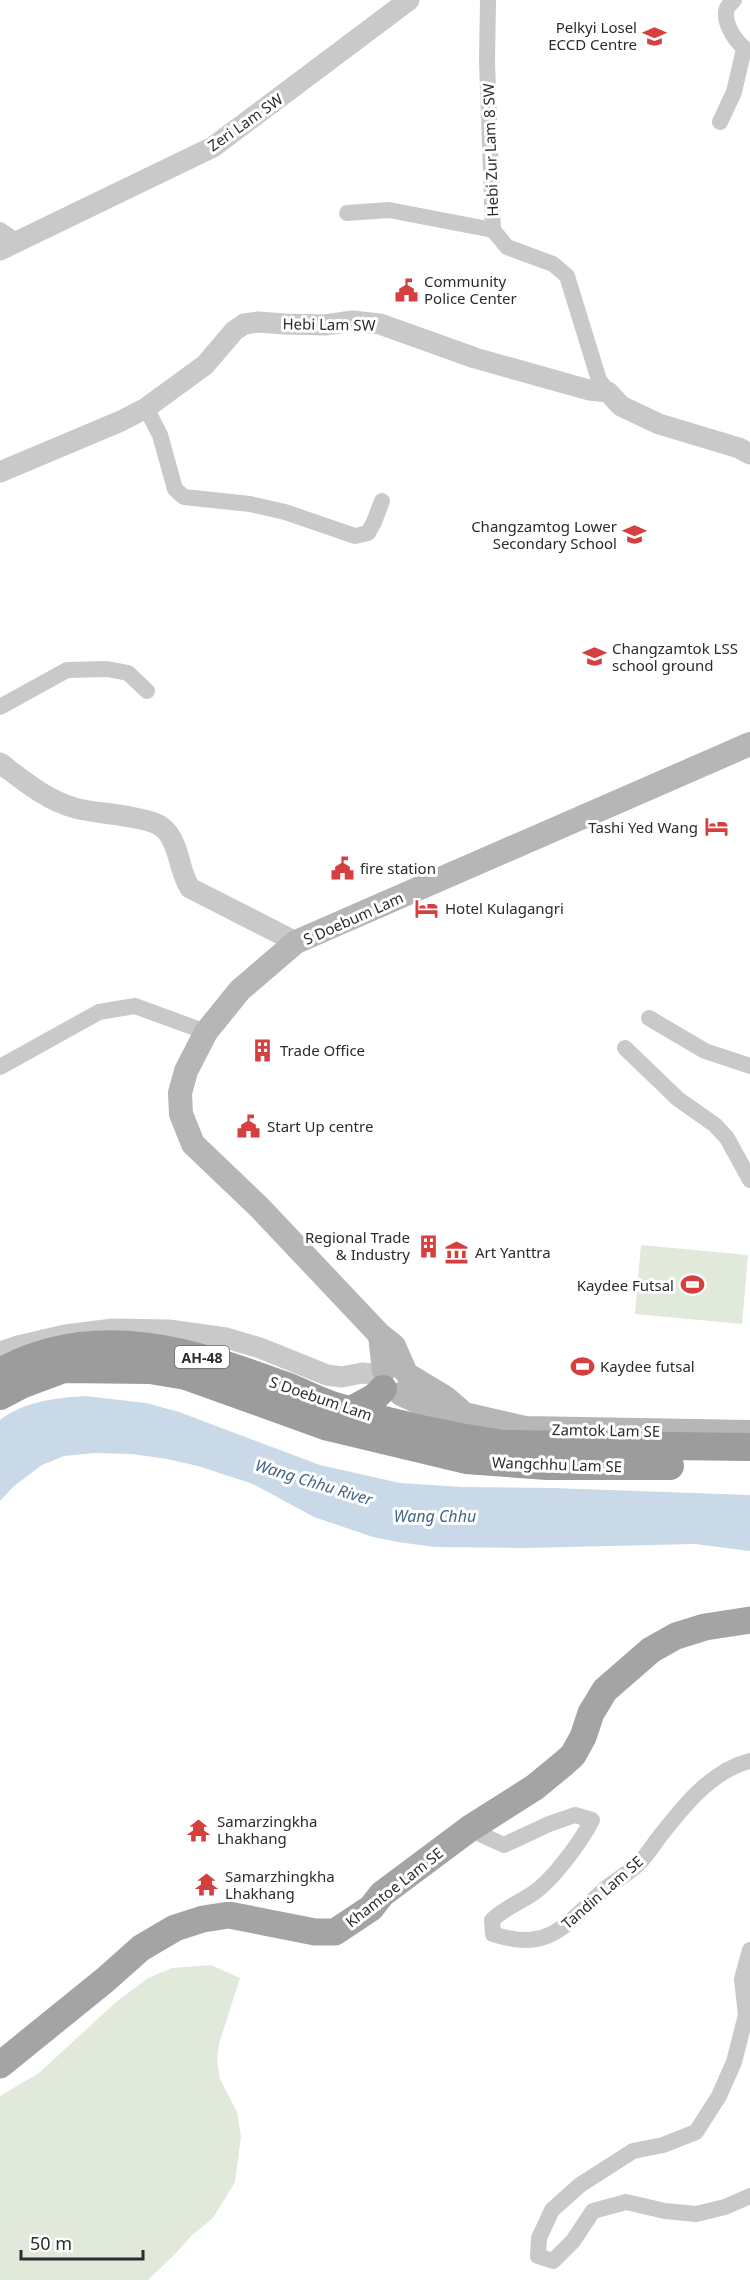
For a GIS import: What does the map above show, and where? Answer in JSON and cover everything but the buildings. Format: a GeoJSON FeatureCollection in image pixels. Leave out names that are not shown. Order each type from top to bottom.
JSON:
{"type":"FeatureCollection","features":[{"type":"Feature","properties":{"kind":"highway","name":"S Doebum Lam"},"geometry":{"type":"LineString","coordinates":[[0,1372],[33,1357],[72,1346],[129,1343],[195,1355],[328,1426],[367,1437]]}},
{"type":"Feature","properties":{"kind":"highway","name":"S Doebum Lam"},"geometry":{"type":"LineString","coordinates":[[0,1396],[21,1385],[64,1369],[150,1370],[262,1390],[351,1410],[400,1424]]}},
{"type":"Feature","properties":{"kind":"highway"},"geometry":{"type":"LineString","coordinates":[[351,1410],[375,1397],[393,1382]]}},
{"type":"Feature","properties":{"kind":"highway"},"geometry":{"type":"LineString","coordinates":[[393,1382],[400,1424]]}},
{"type":"Feature","properties":{"kind":"highway","name":"Wangchhu Lam SE"},"geometry":{"type":"LineString","coordinates":[[400,1424],[504,1444],[750,1448]]}},
{"type":"Feature","properties":{"kind":"highway","name":"Wangchhu Lam SE"},"geometry":{"type":"LineString","coordinates":[[367,1437],[466,1460],[502,1463],[547,1466],[750,1466]]}},
{"type":"Feature","properties":{"kind":"main road","name":"S Doebum Lam"},"geometry":{"type":"LineString","coordinates":[[393,1382],[381,1335],[259,1207],[193,1144],[181,1114],[180,1093],[186,1071],[206,1032],[240,990],[296,942],[750,744]]}},
{"type":"Feature","properties":{"kind":"main road","name":"Zamtok Lam SE"},"geometry":{"type":"LineString","coordinates":[[393,1382],[440,1412],[464,1414],[525,1428],[750,1432]]}},
{"type":"Feature","properties":{"kind":"main road","name":"Khamtoe Lam SE"},"geometry":{"type":"LineString","coordinates":[[0,2065],[141,1948],[175,1928],[203,1919],[229,1915],[315,1932],[335,1932],[371,1908],[382,1894],[469,1829],[535,1787],[568,1760],[583,1737],[591,1713],[605,1690],[651,1650],[676,1636],[705,1627],[750,1620]]}},
{"type":"Feature","properties":{"kind":"street","name":"Zeri Lam SW"},"geometry":{"type":"LineString","coordinates":[[10,246],[213,147],[409,0]]}},
{"type":"Feature","properties":{"kind":"street","name":"Hebi Zur Lam 8 SW"},"geometry":{"type":"LineString","coordinates":[[488,0],[487,61],[493,230],[507,247],[554,264],[567,276],[599,380],[608,392]]}},
{"type":"Feature","properties":{"kind":"street"},"geometry":{"type":"LineString","coordinates":[[720,122],[734,92],[747,50],[732,32],[727,18],[728,7],[734,0]]}},
{"type":"Feature","properties":{"kind":"street"},"geometry":{"type":"LineString","coordinates":[[347,213],[389,210],[493,230]]}},
{"type":"Feature","properties":{"kind":"street"},"geometry":{"type":"LineString","coordinates":[[0,230],[10,246]]}},
{"type":"Feature","properties":{"kind":"street","name":"Hebi Lam SW"},"geometry":{"type":"LineString","coordinates":[[0,472],[121,421],[146,408],[205,365],[234,331],[244,324],[258,322],[325,325],[352,321],[380,324],[475,358],[589,390],[608,392],[621,406],[659,424],[739,448],[750,454]]}},
{"type":"Feature","properties":{"kind":"street"},"geometry":{"type":"LineString","coordinates":[[146,408],[160,435],[175,489],[184,497],[250,504],[285,512],[355,536],[368,533],[382,501]]}},
{"type":"Feature","properties":{"kind":"street"},"geometry":{"type":"LineString","coordinates":[[0,707],[67,670],[107,669],[128,673],[147,691]]}},
{"type":"Feature","properties":{"kind":"street"},"geometry":{"type":"LineString","coordinates":[[0,763],[39,793],[58,802],[77,809],[120,814],[155,822],[167,832],[176,849],[183,877],[190,888],[296,942]]}},
{"type":"Feature","properties":{"kind":"street"},"geometry":{"type":"LineString","coordinates":[[0,1067],[99,1012],[135,1006],[206,1032]]}},
{"type":"Feature","properties":{"kind":"street"},"geometry":{"type":"LineString","coordinates":[[649,1018],[705,1052],[750,1066]]}},
{"type":"Feature","properties":{"kind":"street"},"geometry":{"type":"LineString","coordinates":[[625,1048],[678,1099],[721,1131],[750,1180]]}},
{"type":"Feature","properties":{"kind":"street"},"geometry":{"type":"LineString","coordinates":[[0,1352],[65,1335],[112,1329],[170,1330],[226,1338],[260,1348],[327,1375],[342,1377],[362,1373],[393,1382]]}},
{"type":"Feature","properties":{"kind":"street","name":"Tandin Lam SE"},"geometry":{"type":"LineString","coordinates":[[469,1829],[504,1845],[549,1824],[575,1815],[592,1820],[584,1836],[541,1886],[534,1893],[507,1906],[492,1920],[493,1934],[514,1941],[541,1939],[568,1925],[610,1885],[640,1862],[704,1786],[735,1764],[750,1761]]}},
{"type":"Feature","properties":{"kind":"street"},"geometry":{"type":"LineString","coordinates":[[750,1950],[742,1979],[746,2015],[734,2062],[719,2096],[696,2132],[663,2145],[633,2151],[580,2185],[552,2210],[539,2238],[538,2256],[553,2260],[573,2241],[593,2211],[626,2202],[665,2211],[696,2214],[725,2208],[750,2196]]}},
{"type":"Feature","properties":{"kind":"shaded area","name":"Kaydee Futsal"},"geometry":{"type":"Polygon","coordinates":[[[641,1245],[748,1255],[742,1324],[635,1314],[641,1245]]]}},
{"type":"Feature","properties":{"kind":"shaded area"},"geometry":{"type":"Polygon","coordinates":[[[211,1965],[240,1978],[219,2044],[217,2059],[220,2079],[237,2112],[241,2137],[235,2182],[213,2218],[191,2236],[148,2280],[0,2280],[0,2096],[39,2073],[115,2003],[148,1978],[172,1968],[211,1965]]]}},
{"type":"Feature","properties":{"kind":"water","name":"Wang Chhu"},"geometry":{"type":"Polygon","coordinates":[[[85,1396],[146,1403],[179,1412],[320,1465],[400,1483],[462,1487],[750,1495],[750,1551],[695,1544],[524,1548],[434,1547],[398,1542],[373,1537],[314,1517],[253,1484],[198,1466],[132,1454],[94,1453],[64,1456],[42,1465],[14,1486],[0,1501],[0,1420],[30,1405],[52,1399],[85,1396]]]}},
{"type":"Feature","properties":{"kind":"place","name":"Pelkyi Losel ECCD Centre"},"geometry":{"type":"Point","coordinates":[655,36]}},
{"type":"Feature","properties":{"kind":"place","name":"Community Police Center"},"geometry":{"type":"Point","coordinates":[406,290]}},
{"type":"Feature","properties":{"kind":"place","name":"Changzamtog Lower Secondary School"},"geometry":{"type":"Point","coordinates":[635,535]}},
{"type":"Feature","properties":{"kind":"place","name":"Changzamtok LSS school ground"},"geometry":{"type":"Point","coordinates":[594,657]}},
{"type":"Feature","properties":{"kind":"place","name":"Tashi Yed Wang"},"geometry":{"type":"Point","coordinates":[716,827]}},
{"type":"Feature","properties":{"kind":"place","name":"fire station"},"geometry":{"type":"Point","coordinates":[342,868]}},
{"type":"Feature","properties":{"kind":"place","name":"Hotel Kulagangri"},"geometry":{"type":"Point","coordinates":[427,908]}},
{"type":"Feature","properties":{"kind":"place","name":"Trade Office"},"geometry":{"type":"Point","coordinates":[262,1050]}},
{"type":"Feature","properties":{"kind":"place","name":"Start Up centre"},"geometry":{"type":"Point","coordinates":[249,1126]}},
{"type":"Feature","properties":{"kind":"place","name":"Regional Trade & Industry"},"geometry":{"type":"Point","coordinates":[428,1246]}},
{"type":"Feature","properties":{"kind":"place","name":"Art Yanttra"},"geometry":{"type":"Point","coordinates":[457,1252]}},
{"type":"Feature","properties":{"kind":"place","name":"Kaydee Futsal"},"geometry":{"type":"Point","coordinates":[692,1285]}},
{"type":"Feature","properties":{"kind":"place","name":"Kaydee futsal"},"geometry":{"type":"Point","coordinates":[582,1366]}},
{"type":"Feature","properties":{"kind":"place","name":"Samarzingkha Lhakhang"},"geometry":{"type":"Point","coordinates":[199,1830]}},
{"type":"Feature","properties":{"kind":"place","name":"Samarzhingkha Lhakhang"},"geometry":{"type":"Point","coordinates":[207,1885]}},
{"type":"Feature","properties":{"kind":"water label","name":"Wang Chhu River"},"geometry":{"type":"Point","coordinates":[314,1482]}}]}
